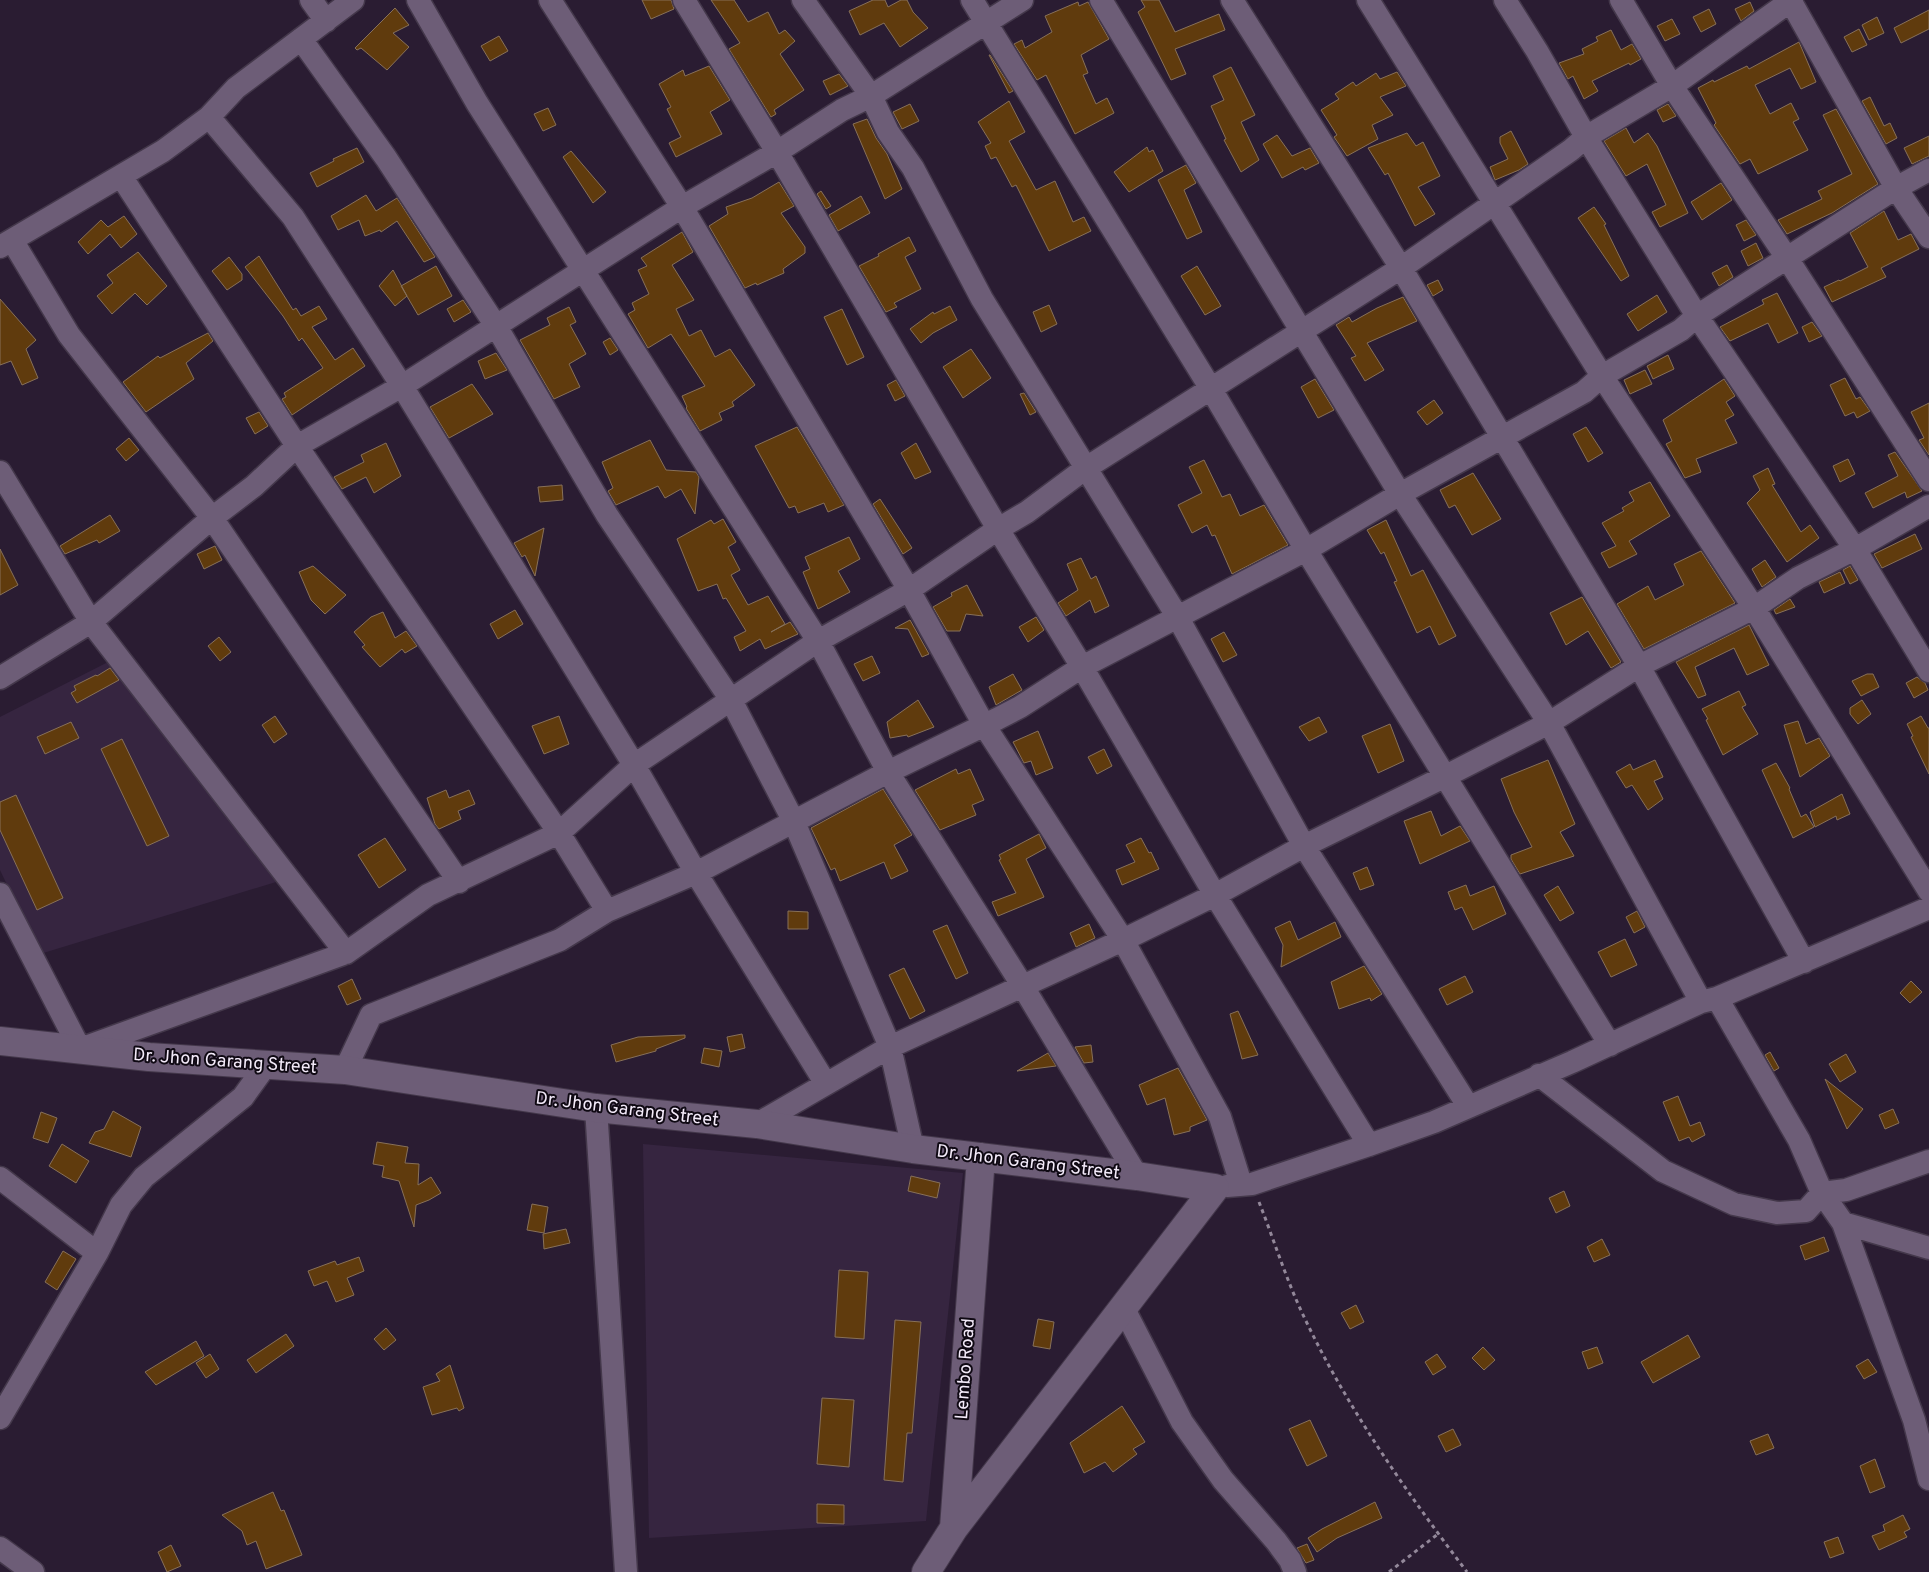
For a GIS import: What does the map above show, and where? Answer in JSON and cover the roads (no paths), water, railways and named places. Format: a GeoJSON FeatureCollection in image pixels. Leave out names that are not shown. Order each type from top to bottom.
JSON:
{"type":"FeatureCollection","features":[{"type":"Feature","properties":{"kind":"street"},"geometry":{"type":"LineString","coordinates":[[311,0],[326,21]]}},
{"type":"Feature","properties":{"kind":"street"},"geometry":{"type":"LineString","coordinates":[[353,0],[236,88],[209,117],[163,151],[6,243],[69,335],[212,518],[458,882]]}},
{"type":"Feature","properties":{"kind":"street"},"geometry":{"type":"LineString","coordinates":[[418,0],[477,103],[818,642],[888,772],[1022,985],[1136,1176]]}},
{"type":"Feature","properties":{"kind":"street"},"geometry":{"type":"LineString","coordinates":[[550,0],[682,207],[909,590],[984,725],[1123,940],[1220,1117],[1247,1184]]}},
{"type":"Feature","properties":{"kind":"street"},"geometry":{"type":"LineString","coordinates":[[684,0],[777,152],[998,530],[1082,667],[1215,895],[1369,1145]]}},
{"type":"Feature","properties":{"kind":"street"},"geometry":{"type":"LineString","coordinates":[[803,0],[870,96],[888,132],[913,168],[982,300],[1178,616],[1304,846],[1468,1106]]}},
{"type":"Feature","properties":{"kind":"street"},"geometry":{"type":"LineString","coordinates":[[972,0],[1211,389],[1306,550],[1610,1044]]}},
{"type":"Feature","properties":{"kind":"street"},"geometry":{"type":"LineString","coordinates":[[0,678],[91,622],[212,518],[254,486],[297,446],[402,386],[682,207],[777,152],[842,110],[870,96],[1022,0]]}},
{"type":"Feature","properties":{"kind":"street"},"geometry":{"type":"LineString","coordinates":[[1101,0],[1400,494],[1549,723],[1709,1000],[1799,1140],[1822,1193],[1843,1223],[1922,1418],[1929,1479]]}},
{"type":"Feature","properties":{"kind":"street"},"geometry":{"type":"LineString","coordinates":[[1232,0],[1402,268],[1639,666],[1804,962]]}},
{"type":"Feature","properties":{"kind":"street"},"geometry":{"type":"LineString","coordinates":[[1368,0],[1602,376],[1754,608],[1929,891]]}},
{"type":"Feature","properties":{"kind":"street"},"geometry":{"type":"LineString","coordinates":[[1505,0],[1537,51],[1586,137],[1697,316],[1854,549],[1929,670]]}},
{"type":"Feature","properties":{"kind":"street"},"geometry":{"type":"LineString","coordinates":[[1621,0],[1672,86],[1787,258],[1929,480]]}},
{"type":"Feature","properties":{"kind":"street"},"geometry":{"type":"LineString","coordinates":[[0,894],[80,1049],[346,953],[428,895],[560,833],[634,765],[818,642],[909,590],[1027,512],[1086,468],[1402,268],[1571,150],[1586,137],[1672,86],[1791,0],[1896,188],[1929,237]]}},
{"type":"Feature","properties":{"kind":"street"},"geometry":{"type":"LineString","coordinates":[[301,39],[386,158],[496,326],[607,515],[731,700],[794,822],[890,1046],[913,1149]]}},
{"type":"Feature","properties":{"kind":"street"},"geometry":{"type":"LineString","coordinates":[[209,117],[292,217],[402,386],[634,765],[696,873],[826,1084]]}},
{"type":"Feature","properties":{"kind":"street"},"geometry":{"type":"LineString","coordinates":[[345,1070],[371,1015],[560,940],[607,911],[696,873],[888,772],[1020,707],[1082,667],[1306,550],[1502,436],[1584,392],[1602,376],[1681,330],[1697,316],[1896,188],[1929,170]]}},
{"type":"Feature","properties":{"kind":"street"},"geometry":{"type":"LineString","coordinates":[[121,176],[297,446],[560,833],[607,911]]}},
{"type":"Feature","properties":{"kind":"street"},"geometry":{"type":"LineString","coordinates":[[0,472],[91,622],[346,953]]}},
{"type":"Feature","properties":{"kind":"street"},"geometry":{"type":"LineString","coordinates":[[757,1124],[890,1046],[1123,940],[1215,895],[1304,846],[1549,723],[1639,666],[1754,608],[1798,578],[1854,549],[1929,506]]}},
{"type":"Feature","properties":{"kind":"street","name":"Dr. Jhon Garang Street"},"geometry":{"type":"LineString","coordinates":[[0,1041],[150,1057],[345,1070],[596,1108],[757,1124],[913,1149],[1136,1176],[1214,1188],[1247,1184],[1434,1122],[1709,1000],[1804,962],[1929,908]]}},
{"type":"Feature","properties":{"kind":"street"},"geometry":{"type":"LineString","coordinates":[[0,1418],[97,1254],[122,1205],[144,1177],[243,1097],[266,1065]]}},
{"type":"Feature","properties":{"kind":"street"},"geometry":{"type":"LineString","coordinates":[[1539,1075],[1663,1172],[1734,1204],[1777,1213],[1806,1211],[1822,1193],[1846,1190],[1929,1161]]}},
{"type":"Feature","properties":{"kind":"street"},"geometry":{"type":"LineString","coordinates":[[596,1108],[626,1572]]}},
{"type":"Feature","properties":{"kind":"street","name":"Lembo Road"},"geometry":{"type":"LineString","coordinates":[[926,1572],[954,1528],[981,1157]]}},
{"type":"Feature","properties":{"kind":"street"},"geometry":{"type":"LineString","coordinates":[[0,1178],[97,1254]]}},
{"type":"Feature","properties":{"kind":"street"},"geometry":{"type":"LineString","coordinates":[[954,1528],[1214,1188]]}},
{"type":"Feature","properties":{"kind":"street"},"geometry":{"type":"LineString","coordinates":[[1843,1223],[1929,1248]]}},
{"type":"Feature","properties":{"kind":"street"},"geometry":{"type":"LineString","coordinates":[[1123,1307],[1182,1422],[1223,1480],[1276,1541],[1296,1572]]}},
{"type":"Feature","properties":{"kind":"street"},"geometry":{"type":"LineString","coordinates":[[0,1548],[33,1572]]}}]}
